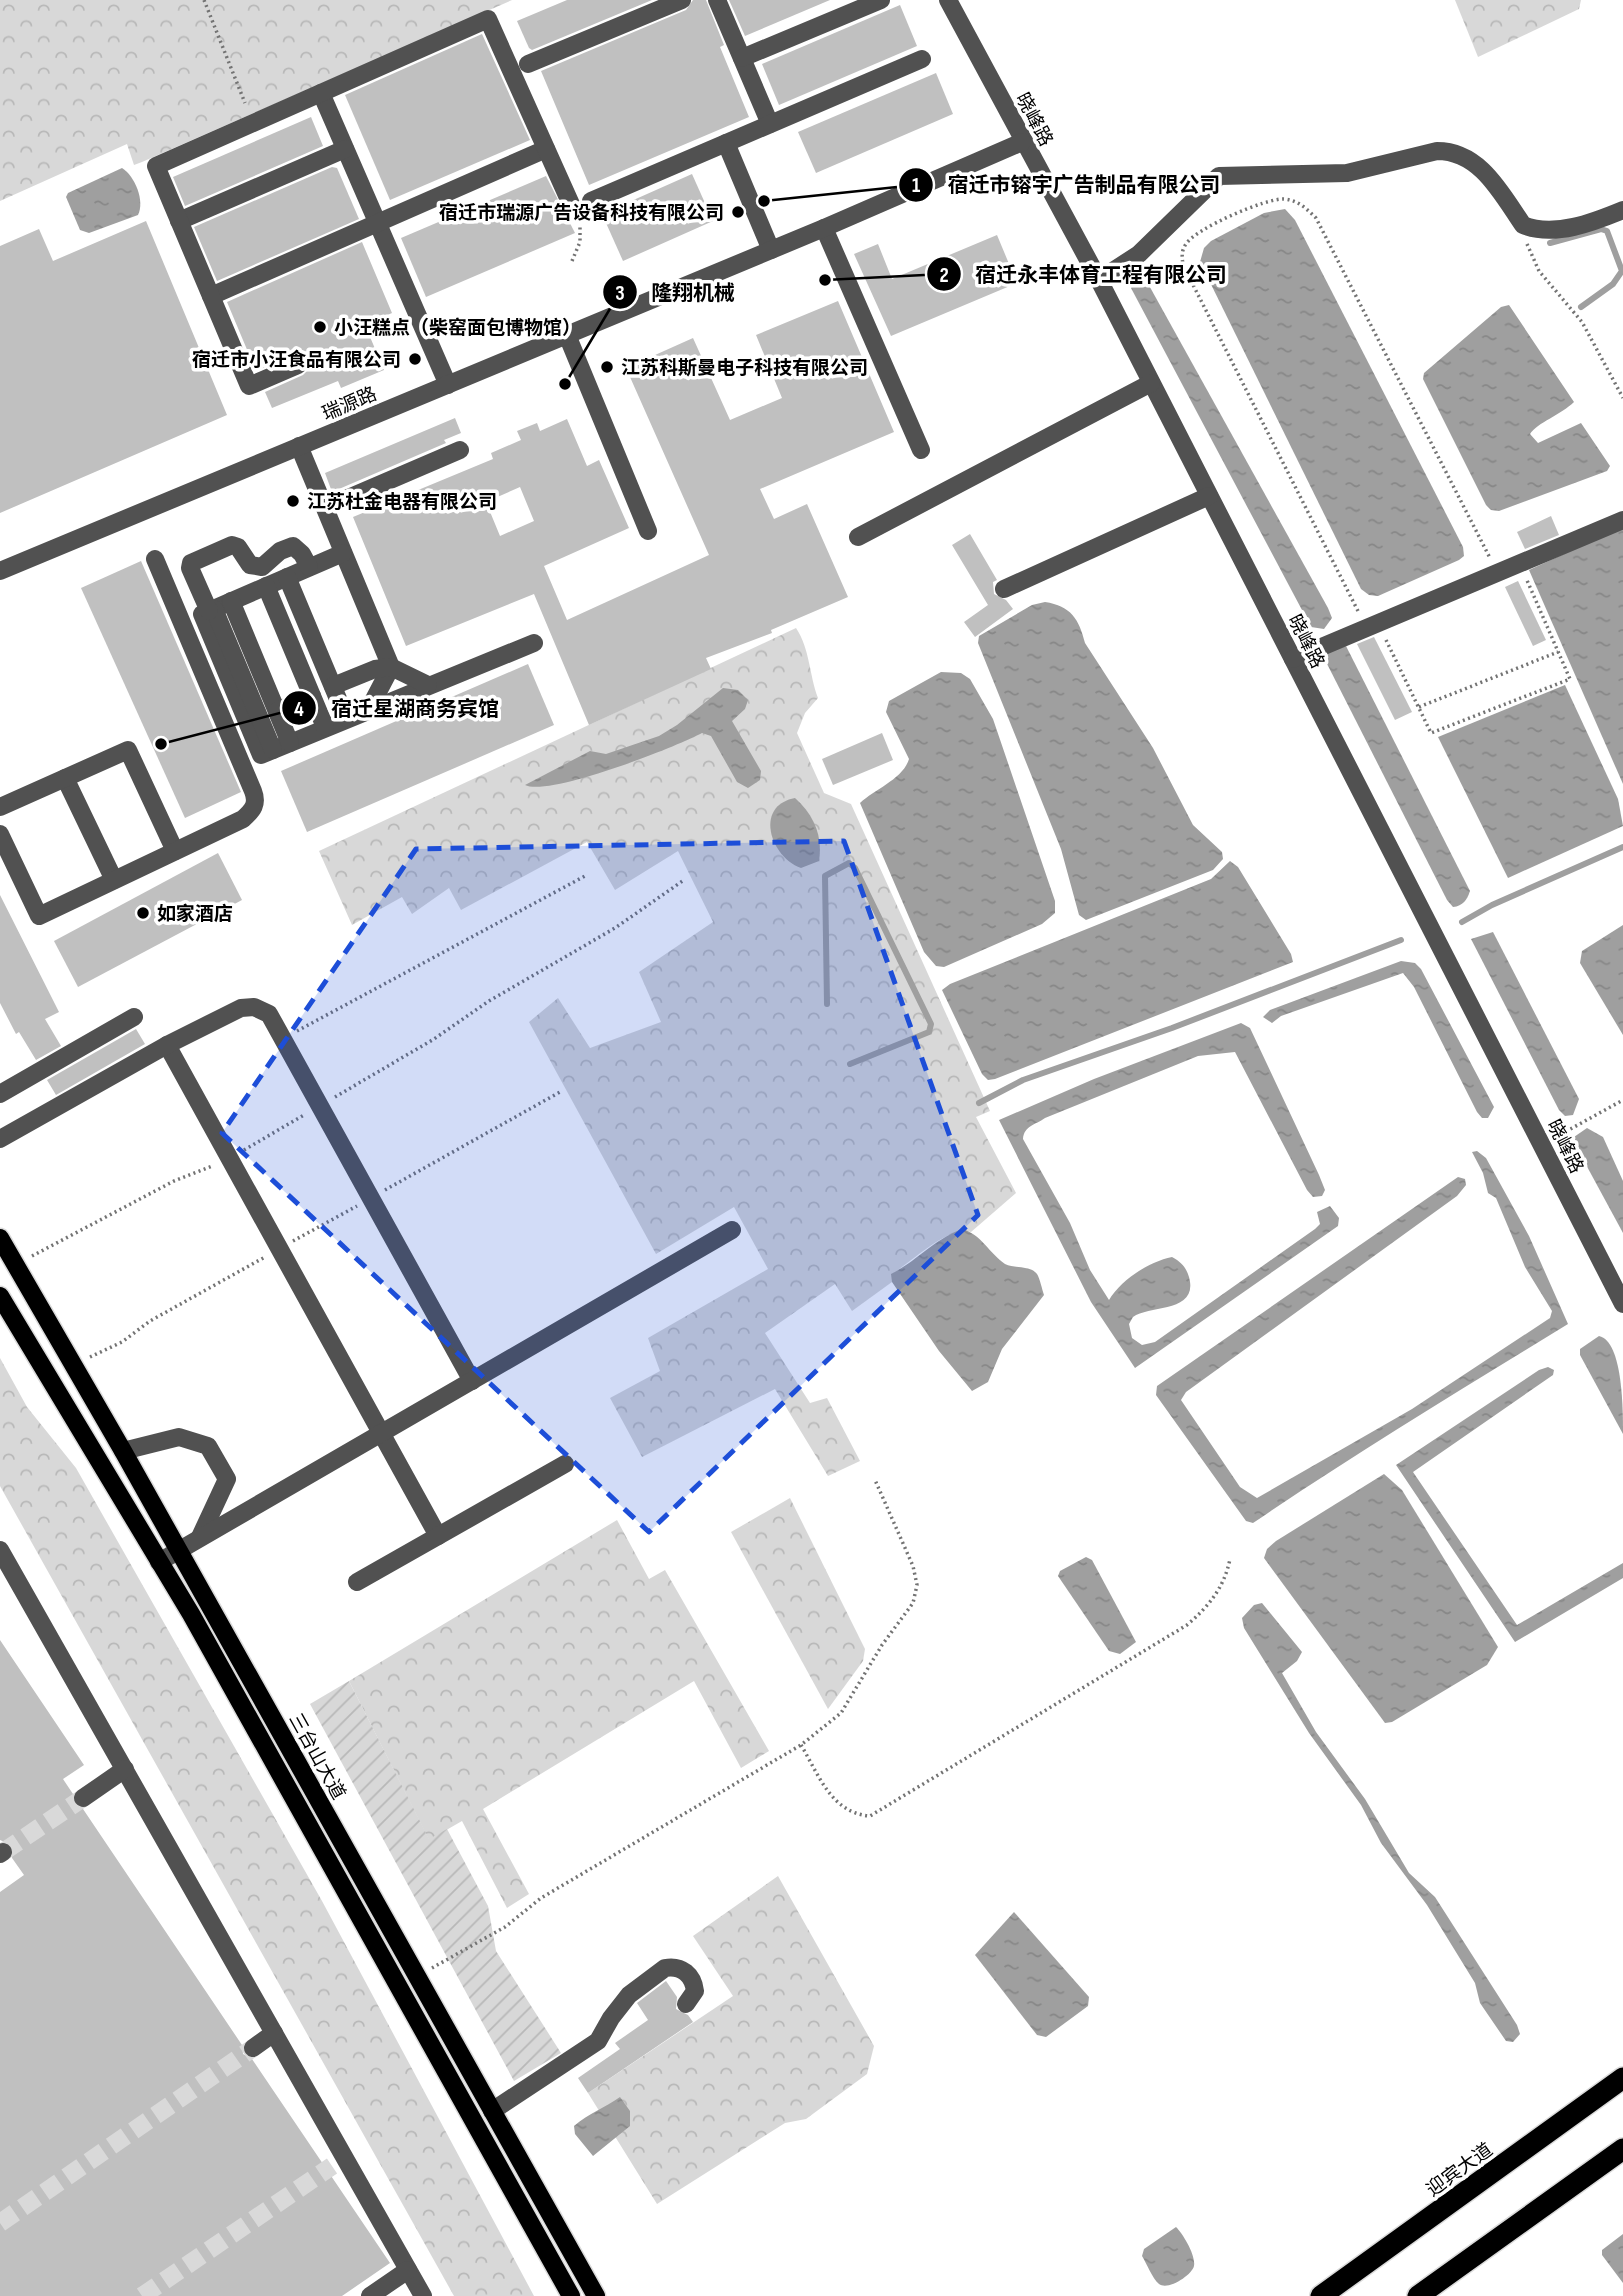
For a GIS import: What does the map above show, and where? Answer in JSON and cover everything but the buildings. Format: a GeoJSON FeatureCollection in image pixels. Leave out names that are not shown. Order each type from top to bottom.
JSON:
{"type":"FeatureCollection","features":[{"type":"Feature","properties":{"kind":"highway","name":"迎宾大道"},"geometry":{"type":"LineString","coordinates":[[1321,2296],[1623,2078]]}},
{"type":"Feature","properties":{"kind":"highway"},"geometry":{"type":"LineString","coordinates":[[1418,2296],[1623,2148]]}},
{"type":"Feature","properties":{"kind":"main road","name":"三台山大道"},"geometry":{"type":"LineString","coordinates":[[0,1238],[74,1363],[596,2296]]}},
{"type":"Feature","properties":{"kind":"main road"},"geometry":{"type":"LineString","coordinates":[[0,1296],[159,1562],[571,2296]]}},
{"type":"Feature","properties":{"kind":"street"},"geometry":{"type":"LineString","coordinates":[[528,64],[682,0]]}},
{"type":"Feature","properties":{"kind":"street"},"geometry":{"type":"LineString","coordinates":[[717,0],[770,124]]}},
{"type":"Feature","properties":{"kind":"street"},"geometry":{"type":"LineString","coordinates":[[742,58],[881,0]]}},
{"type":"Feature","properties":{"kind":"street","name":"晓峰路"},"geometry":{"type":"LineString","coordinates":[[948,0],[1099,280],[1623,1304]]}},
{"type":"Feature","properties":{"kind":"street"},"geometry":{"type":"LineString","coordinates":[[298,365],[249,386],[156,166],[488,19],[574,211]]}},
{"type":"Feature","properties":{"kind":"street"},"geometry":{"type":"LineString","coordinates":[[591,201],[922,59]]}},
{"type":"Feature","properties":{"kind":"street"},"geometry":{"type":"LineString","coordinates":[[321,93],[447,384]]}},
{"type":"Feature","properties":{"kind":"street","name":"瑞源路"},"geometry":{"type":"LineString","coordinates":[[0,570],[824,228],[1023,142]]}},
{"type":"Feature","properties":{"kind":"street"},"geometry":{"type":"LineString","coordinates":[[726,143],[771,250]]}},
{"type":"Feature","properties":{"kind":"street"},"geometry":{"type":"LineString","coordinates":[[179,221],[345,149]]}},
{"type":"Feature","properties":{"kind":"street"},"geometry":{"type":"LineString","coordinates":[[211,296],[546,149]]}},
{"type":"Feature","properties":{"kind":"street"},"geometry":{"type":"LineString","coordinates":[[1099,280],[1139,254],[1219,176],[1347,173],[1437,151],[1452,151],[1479,166],[1523,225],[1548,230],[1623,211]]}},
{"type":"Feature","properties":{"kind":"street"},"geometry":{"type":"LineString","coordinates":[[824,228],[921,450]]}},
{"type":"Feature","properties":{"kind":"street"},"geometry":{"type":"LineString","coordinates":[[567,335],[648,531]]}},
{"type":"Feature","properties":{"kind":"street"},"geometry":{"type":"LineString","coordinates":[[858,537],[1152,383]]}},
{"type":"Feature","properties":{"kind":"street"},"geometry":{"type":"LineString","coordinates":[[299,446],[391,667]]}},
{"type":"Feature","properties":{"kind":"street"},"geometry":{"type":"LineString","coordinates":[[325,508],[460,450]]}},
{"type":"Feature","properties":{"kind":"street"},"geometry":{"type":"LineString","coordinates":[[1004,589],[1209,496]]}},
{"type":"Feature","properties":{"kind":"street"},"geometry":{"type":"LineString","coordinates":[[1293,659],[1623,520]]}},
{"type":"Feature","properties":{"kind":"street"},"geometry":{"type":"LineString","coordinates":[[214,614],[190,568],[196,561],[232,545],[238,547],[250,565],[262,567],[280,551],[293,547],[302,554],[309,567]]}},
{"type":"Feature","properties":{"kind":"street"},"geometry":{"type":"LineString","coordinates":[[343,553],[231,601],[214,614],[202,614],[261,755],[276,742],[325,727],[534,643]]}},
{"type":"Feature","properties":{"kind":"street"},"geometry":{"type":"LineString","coordinates":[[0,834],[39,916],[243,819],[253,809],[256,799],[155,559]]}},
{"type":"Feature","properties":{"kind":"street"},"geometry":{"type":"LineString","coordinates":[[287,577],[346,718]]}},
{"type":"Feature","properties":{"kind":"street"},"geometry":{"type":"LineString","coordinates":[[266,586],[325,727]]}},
{"type":"Feature","properties":{"kind":"street"},"geometry":{"type":"LineString","coordinates":[[231,601],[276,711],[276,742]]}},
{"type":"Feature","properties":{"kind":"street"},"geometry":{"type":"LineString","coordinates":[[369,709],[391,667]]}},
{"type":"Feature","properties":{"kind":"street"},"geometry":{"type":"LineString","coordinates":[[333,686],[375,669],[391,667],[428,685]]}},
{"type":"Feature","properties":{"kind":"street"},"geometry":{"type":"LineString","coordinates":[[276,711],[312,696]]}},
{"type":"Feature","properties":{"kind":"street"},"geometry":{"type":"LineString","coordinates":[[0,807],[128,750],[175,851]]}},
{"type":"Feature","properties":{"kind":"street"},"geometry":{"type":"LineString","coordinates":[[65,778],[114,880]]}},
{"type":"Feature","properties":{"kind":"street"},"geometry":{"type":"LineString","coordinates":[[0,1139],[167,1045],[241,1008],[254,1007],[269,1014],[472,1381]]}},
{"type":"Feature","properties":{"kind":"street"},"geometry":{"type":"LineString","coordinates":[[0,1094],[134,1017]]}},
{"type":"Feature","properties":{"kind":"street"},"geometry":{"type":"LineString","coordinates":[[167,1045],[438,1536]]}},
{"type":"Feature","properties":{"kind":"street"},"geometry":{"type":"LineString","coordinates":[[159,1562],[732,1230]]}},
{"type":"Feature","properties":{"kind":"street"},"geometry":{"type":"LineString","coordinates":[[123,1451],[179,1437],[208,1446],[227,1479],[200,1537]]}},
{"type":"Feature","properties":{"kind":"street"},"geometry":{"type":"LineString","coordinates":[[357,1582],[565,1464]]}},
{"type":"Feature","properties":{"kind":"street"},"geometry":{"type":"LineString","coordinates":[[0,1550],[274,2033],[338,2162],[423,2296]]}},
{"type":"Feature","properties":{"kind":"street"},"geometry":{"type":"LineString","coordinates":[[83,1798],[125,1769]]}},
{"type":"Feature","properties":{"kind":"street"},"geometry":{"type":"LineString","coordinates":[[492,2110],[598,2041],[629,1995],[665,1968],[681,1969],[691,1978],[695,1991],[686,2004]]}},
{"type":"Feature","properties":{"kind":"street"},"geometry":{"type":"LineString","coordinates":[[253,2048],[274,2033]]}},
{"type":"Feature","properties":{"kind":"street"},"geometry":{"type":"LineString","coordinates":[[370,2296],[408,2270]]}},
{"type":"Feature","properties":{"kind":"path"},"geometry":{"type":"LineString","coordinates":[[204,0],[246,103]]}},
{"type":"Feature","properties":{"kind":"path"},"geometry":{"type":"LineString","coordinates":[[1498,572],[1316,218],[1303,205],[1287,199],[1270,199],[1202,231],[1187,242],[1182,252],[1183,265],[1372,625],[1432,733],[1570,678],[1519,563]]}},
{"type":"Feature","properties":{"kind":"path"},"geometry":{"type":"LineString","coordinates":[[572,261],[580,242],[581,227],[574,211]]}},
{"type":"Feature","properties":{"kind":"path"},"geometry":{"type":"LineString","coordinates":[[1523,225],[1528,250],[1539,271],[1582,321],[1623,398]]}},
{"type":"Feature","properties":{"kind":"path"},"geometry":{"type":"LineString","coordinates":[[1419,707],[1558,652]]}},
{"type":"Feature","properties":{"kind":"path"},"geometry":{"type":"LineString","coordinates":[[283,1039],[585,876]]}},
{"type":"Feature","properties":{"kind":"path"},"geometry":{"type":"LineString","coordinates":[[15,1265],[174,1181],[230,1158],[615,928],[684,880]]}},
{"type":"Feature","properties":{"kind":"path"},"geometry":{"type":"LineString","coordinates":[[74,1363],[122,1342],[150,1321],[560,1092]]}},
{"type":"Feature","properties":{"kind":"path"},"geometry":{"type":"LineString","coordinates":[[1542,1145],[1623,1100]]}},
{"type":"Feature","properties":{"kind":"path"},"geometry":{"type":"LineString","coordinates":[[417,1977],[505,1927],[541,1898],[801,1745],[841,1713],[882,1645],[913,1603],[917,1585],[912,1566],[875,1480]]}},
{"type":"Feature","properties":{"kind":"path"},"geometry":{"type":"LineString","coordinates":[[801,1745],[838,1805],[854,1815],[870,1816],[1187,1625],[1217,1594],[1227,1577],[1230,1559]]}},
{"type":"Feature","properties":{"kind":"highlighted area"},"geometry":{"type":"Polygon","coordinates":[[[844,841],[978,1215],[649,1532],[222,1133],[416,849],[844,841]]]}},
{"type":"Feature","properties":{"kind":"green space"},"geometry":{"type":"Polygon","coordinates":[[[0,0],[512,0],[142,162],[134,165],[127,144],[0,201],[0,0]]]}},
{"type":"Feature","properties":{"kind":"green space"},"geometry":{"type":"Polygon","coordinates":[[[1455,0],[1581,0],[1579,9],[1478,57],[1455,0]]]}},
{"type":"Feature","properties":{"kind":"green space"},"geometry":{"type":"Polygon","coordinates":[[[796,628],[804,644],[818,698],[805,713],[797,733],[824,793],[851,804],[990,1111],[976,1117],[1016,1193],[971,1232],[951,1234],[930,1246],[892,1274],[892,1282],[852,1311],[835,1284],[765,1333],[810,1403],[827,1398],[860,1461],[828,1476],[775,1389],[642,1457],[610,1398],[660,1371],[648,1338],[768,1269],[734,1207],[656,1254],[529,1022],[558,998],[590,1048],[661,1022],[639,972],[713,922],[678,851],[615,890],[587,842],[461,910],[449,888],[412,914],[402,897],[352,925],[319,851],[796,628]]]}},
{"type":"Feature","properties":{"kind":"green space"},"geometry":{"type":"Polygon","coordinates":[[[0,1358],[27,1407],[76,1468],[322,1901],[534,2296],[454,2296],[0,1486],[0,1358]]]}},
{"type":"Feature","properties":{"kind":"green space"},"geometry":{"type":"Polygon","coordinates":[[[790,1498],[865,1649],[863,1661],[828,1709],[731,1532],[790,1498]]]}},
{"type":"Feature","properties":{"kind":"green space"},"geometry":{"type":"Polygon","coordinates":[[[617,1520],[649,1579],[665,1570],[769,1751],[741,1768],[694,1681],[483,1809],[529,1894],[507,1908],[462,1821],[429,1840],[349,1681],[617,1520]]]}},
{"type":"Feature","properties":{"kind":"green space"},"geometry":{"type":"Polygon","coordinates":[[[349,1681],[429,1839],[447,1829],[488,1906],[496,1951],[561,2053],[514,2081],[310,1704],[349,1681]]]}},
{"type":"Feature","properties":{"kind":"green space"},"geometry":{"type":"Polygon","coordinates":[[[778,1876],[874,2046],[867,2074],[806,2119],[785,2123],[657,2204],[588,2093],[733,1996],[693,1936],[778,1876]]]}},
{"type":"Feature","properties":{"kind":"water"},"geometry":{"type":"Polygon","coordinates":[[[122,168],[138,189],[138,215],[89,233],[80,230],[66,197],[68,193],[122,168]]]}},
{"type":"Feature","properties":{"kind":"water"},"geometry":{"type":"Polygon","coordinates":[[[1285,209],[1295,220],[1463,547],[1464,556],[1459,560],[1378,596],[1369,595],[1361,589],[1200,262],[1204,248],[1211,241],[1264,213],[1285,209]]]}},
{"type":"Feature","properties":{"kind":"water"},"geometry":{"type":"Polygon","coordinates":[[[1141,271],[1328,608],[1332,618],[1324,629],[1311,627],[1131,288],[1141,271]]]}},
{"type":"Feature","properties":{"kind":"water"},"geometry":{"type":"Polygon","coordinates":[[[1509,305],[1574,402],[1530,434],[1538,443],[1581,423],[1610,466],[1607,471],[1499,511],[1491,510],[1486,505],[1423,379],[1424,373],[1501,307],[1509,305]]]}},
{"type":"Feature","properties":{"kind":"water"},"geometry":{"type":"Polygon","coordinates":[[[1623,527],[1623,784],[1529,570],[1623,527]]]}},
{"type":"Feature","properties":{"kind":"water"},"geometry":{"type":"Polygon","coordinates":[[[1045,602],[1068,610],[1077,621],[1085,643],[1153,748],[1193,825],[1222,852],[1223,859],[1213,870],[1086,920],[1079,915],[1061,849],[978,643],[979,636],[1032,605],[1045,602]]]}},
{"type":"Feature","properties":{"kind":"water"},"geometry":{"type":"Polygon","coordinates":[[[1346,646],[1470,891],[1462,904],[1453,907],[1447,900],[1322,654],[1346,646]]]}},
{"type":"Feature","properties":{"kind":"water"},"geometry":{"type":"Polygon","coordinates":[[[941,672],[961,673],[970,679],[993,719],[1055,901],[1055,913],[1042,924],[944,967],[936,966],[924,952],[860,803],[895,778],[909,759],[886,712],[889,701],[941,672]]]}},
{"type":"Feature","properties":{"kind":"water"},"geometry":{"type":"Polygon","coordinates":[[[1565,685],[1618,799],[1623,826],[1508,878],[1438,737],[1565,685]]]}},
{"type":"Feature","properties":{"kind":"water"},"geometry":{"type":"Polygon","coordinates":[[[723,688],[738,690],[748,700],[745,709],[732,721],[761,771],[760,780],[748,788],[737,782],[711,736],[702,733],[641,759],[585,778],[538,787],[525,785],[590,751],[606,754],[659,736],[723,688]]]}},
{"type":"Feature","properties":{"kind":"water"},"geometry":{"type":"Polygon","coordinates":[[[795,798],[816,826],[820,843],[819,861],[801,868],[781,854],[771,832],[774,811],[782,803],[795,798]]]}},
{"type":"Feature","properties":{"kind":"water"},"geometry":{"type":"Polygon","coordinates":[[[1230,861],[1238,867],[1291,954],[1293,962],[995,1079],[988,1080],[982,1074],[942,990],[950,984],[1211,879],[1230,861]]]}},
{"type":"Feature","properties":{"kind":"water"},"geometry":{"type":"Polygon","coordinates":[[[1623,925],[1623,1035],[1580,963],[1582,951],[1623,925]]]}},
{"type":"Feature","properties":{"kind":"water"},"geometry":{"type":"Polygon","coordinates":[[[1493,932],[1579,1099],[1573,1115],[1565,1116],[1559,1110],[1471,939],[1493,932]]]}},
{"type":"Feature","properties":{"kind":"water"},"geometry":{"type":"Polygon","coordinates":[[[1401,961],[1415,963],[1421,969],[1494,1107],[1488,1118],[1482,1118],[1477,1112],[1414,987],[1403,973],[1281,1016],[1272,1023],[1263,1017],[1270,1010],[1401,961]]]}},
{"type":"Feature","properties":{"kind":"water"},"geometry":{"type":"Polygon","coordinates":[[[1241,1023],[1250,1028],[1319,1175],[1325,1190],[1322,1196],[1313,1197],[1307,1190],[1235,1052],[1198,1056],[1045,1118],[1028,1128],[1024,1135],[1023,1139],[1070,1223],[1090,1270],[1109,1300],[1128,1279],[1163,1259],[1172,1257],[1186,1270],[1190,1289],[1187,1297],[1171,1306],[1133,1317],[1129,1324],[1132,1338],[1142,1345],[1155,1342],[1315,1229],[1320,1224],[1317,1212],[1330,1206],[1339,1218],[1338,1226],[1135,1368],[1091,1302],[999,1120],[1094,1079],[1241,1023]]]}},
{"type":"Feature","properties":{"kind":"water"},"geometry":{"type":"Polygon","coordinates":[[[1587,1128],[1603,1137],[1623,1181],[1623,1233],[1578,1150],[1574,1137],[1587,1128]]]}},
{"type":"Feature","properties":{"kind":"water"},"geometry":{"type":"Polygon","coordinates":[[[1477,1151],[1486,1158],[1529,1236],[1568,1324],[1370,1446],[1253,1523],[1246,1521],[1156,1395],[1157,1386],[1458,1177],[1465,1179],[1466,1185],[1457,1196],[1186,1392],[1181,1400],[1240,1487],[1257,1498],[1412,1409],[1550,1318],[1552,1311],[1525,1267],[1496,1198],[1488,1193],[1483,1173],[1472,1152],[1477,1151]]]}},
{"type":"Feature","properties":{"kind":"water"},"geometry":{"type":"Polygon","coordinates":[[[962,1229],[980,1239],[1005,1264],[1034,1271],[1044,1295],[1002,1349],[988,1382],[972,1391],[939,1351],[892,1282],[891,1274],[941,1239],[962,1229]]]}},
{"type":"Feature","properties":{"kind":"water"},"geometry":{"type":"Polygon","coordinates":[[[1599,1336],[1607,1341],[1613,1350],[1617,1363],[1622,1394],[1623,1434],[1580,1355],[1580,1349],[1599,1336]]]}},
{"type":"Feature","properties":{"kind":"water"},"geometry":{"type":"Polygon","coordinates":[[[1548,1367],[1554,1370],[1553,1375],[1413,1472],[1517,1625],[1623,1563],[1623,1578],[1515,1642],[1396,1465],[1539,1370],[1548,1367]]]}},
{"type":"Feature","properties":{"kind":"water"},"geometry":{"type":"Polygon","coordinates":[[[1384,1474],[1402,1490],[1498,1647],[1487,1665],[1392,1722],[1385,1723],[1264,1558],[1267,1549],[1276,1541],[1384,1474]]]}},
{"type":"Feature","properties":{"kind":"water"},"geometry":{"type":"Polygon","coordinates":[[[1086,1557],[1092,1560],[1136,1642],[1120,1654],[1109,1651],[1058,1576],[1060,1571],[1086,1557]]]}},
{"type":"Feature","properties":{"kind":"water"},"geometry":{"type":"Polygon","coordinates":[[[1262,1603],[1302,1652],[1297,1661],[1282,1673],[1316,1732],[1365,1799],[1409,1873],[1435,1897],[1517,2025],[1520,2034],[1513,2042],[1506,2041],[1480,2003],[1475,1983],[1427,1905],[1381,1843],[1361,1805],[1309,1733],[1244,1628],[1242,1618],[1254,1605],[1262,1603]]]}},
{"type":"Feature","properties":{"kind":"water"},"geometry":{"type":"Polygon","coordinates":[[[1014,1912],[1089,1997],[1088,2006],[1046,2037],[1037,2035],[975,1955],[1014,1912]]]}},
{"type":"Feature","properties":{"kind":"water"},"geometry":{"type":"Polygon","coordinates":[[[620,2097],[630,2111],[630,2126],[593,2156],[575,2134],[574,2126],[620,2097]]]}},
{"type":"Feature","properties":{"kind":"water"},"geometry":{"type":"Polygon","coordinates":[[[1176,2227],[1191,2251],[1194,2266],[1189,2274],[1179,2281],[1163,2286],[1154,2278],[1142,2256],[1144,2249],[1176,2227]]]}},
{"type":"Feature","properties":{"kind":"water"},"geometry":{"type":"Polygon","coordinates":[[[1623,2234],[1623,2283],[1602,2255],[1602,2250],[1623,2234]]]}},
{"type":"Feature","properties":{"kind":"waterway"},"geometry":{"type":"LineString","coordinates":[[1550,243],[1601,229],[1607,231],[1622,271],[1613,284],[1581,307]]}},
{"type":"Feature","properties":{"kind":"waterway"},"geometry":{"type":"LineString","coordinates":[[1462,922],[1492,905],[1623,847]]}},
{"type":"Feature","properties":{"kind":"waterway"},"geometry":{"type":"LineString","coordinates":[[827,1004],[825,876],[849,863],[855,868],[931,1024],[929,1032],[850,1064]]}},
{"type":"Feature","properties":{"kind":"waterway"},"geometry":{"type":"LineString","coordinates":[[979,1103],[1023,1080],[1172,1028],[1401,940]]}},
{"type":"Feature","properties":{"kind":"tunnel"},"geometry":{"type":"LineString","coordinates":[[3,1852],[83,1798]]}},
{"type":"Feature","properties":{"kind":"tunnel"},"geometry":{"type":"LineString","coordinates":[[0,2223],[253,2048]]}},
{"type":"Feature","properties":{"kind":"tunnel"},"geometry":{"type":"LineString","coordinates":[[142,2296],[332,2166]]}},
{"type":"Feature","properties":{"kind":"place","name":"宿迁市镕宇广告制品有限公司"},"geometry":{"type":"Point","coordinates":[764,201]}},
{"type":"Feature","properties":{"kind":"place","name":"宿迁市瑞源广告设备科技有限公司"},"geometry":{"type":"Point","coordinates":[738,212]}},
{"type":"Feature","properties":{"kind":"place","name":"宿迁永丰体育工程有限公司"},"geometry":{"type":"Point","coordinates":[825,280]}},
{"type":"Feature","properties":{"kind":"place","name":"小汪糕点（柴窑面包博物馆）"},"geometry":{"type":"Point","coordinates":[320,327]}},
{"type":"Feature","properties":{"kind":"place","name":"宿迁市小汪食品有限公司"},"geometry":{"type":"Point","coordinates":[415,359]}},
{"type":"Feature","properties":{"kind":"place","name":"江苏科斯曼电子科技有限公司"},"geometry":{"type":"Point","coordinates":[607,367]}},
{"type":"Feature","properties":{"kind":"place","name":"隆翔机械"},"geometry":{"type":"Point","coordinates":[565,384]}},
{"type":"Feature","properties":{"kind":"place","name":"江苏杜金电器有限公司"},"geometry":{"type":"Point","coordinates":[293,501]}},
{"type":"Feature","properties":{"kind":"place","name":"宿迁星湖商务宾馆"},"geometry":{"type":"Point","coordinates":[161,744]}},
{"type":"Feature","properties":{"kind":"place","name":"如家酒店"},"geometry":{"type":"Point","coordinates":[143,913]}}]}
